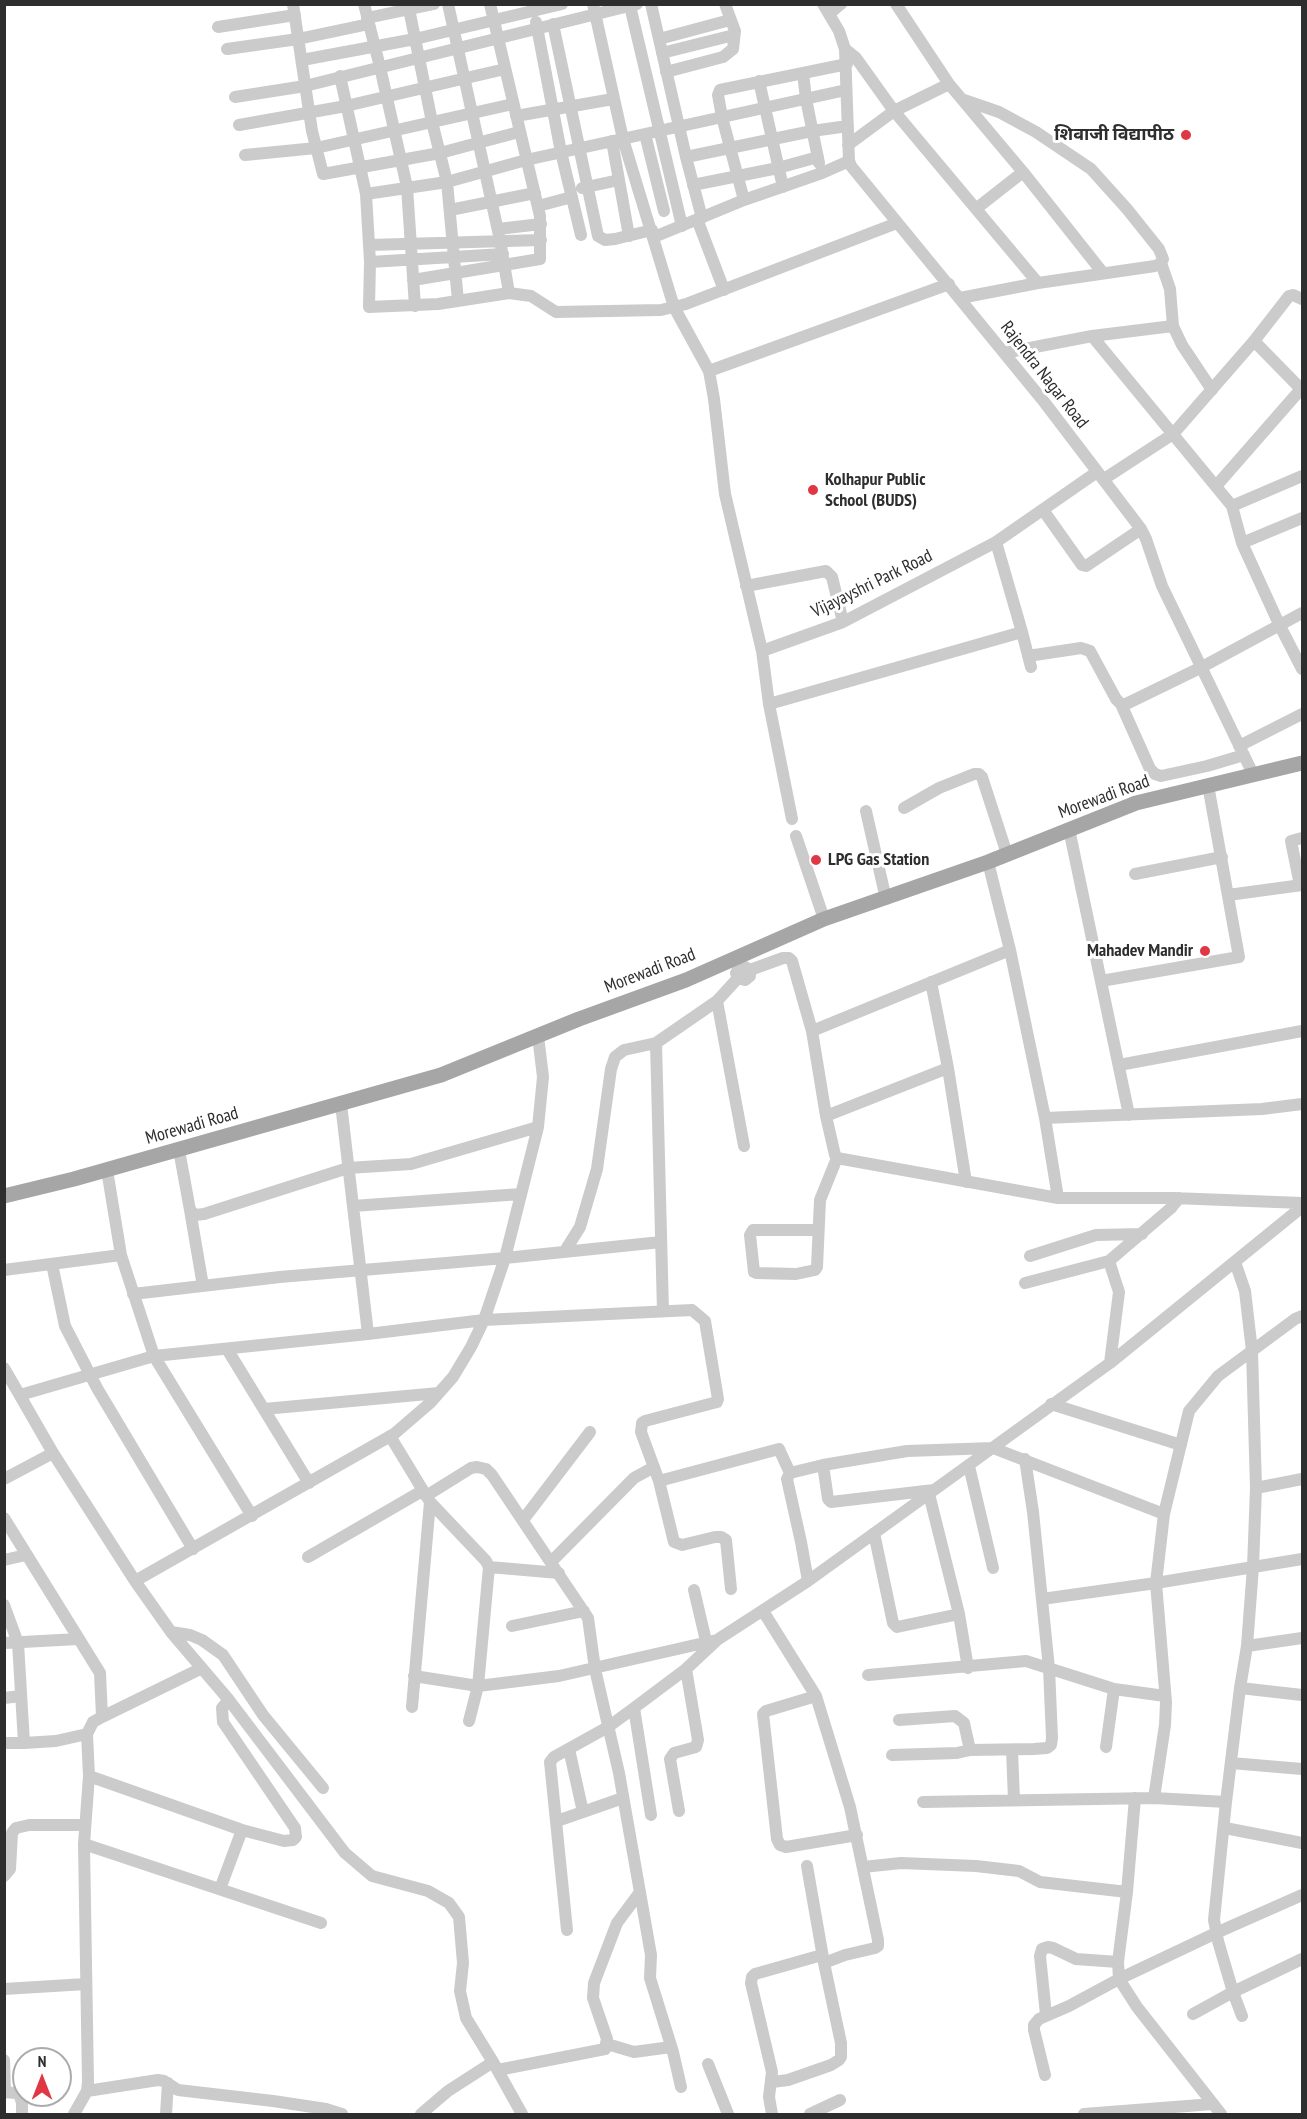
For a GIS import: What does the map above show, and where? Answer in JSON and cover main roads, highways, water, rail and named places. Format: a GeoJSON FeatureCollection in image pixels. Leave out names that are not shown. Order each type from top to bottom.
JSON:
{"type":"FeatureCollection","features":[{"type":"Feature","properties":{"kind":"main road","name":"Morewadi Road"},"geometry":{"type":"LineString","coordinates":[[4,1196],[107,1170],[441,1075],[640,996],[740,969],[824,920],[988,862],[1136,803],[1302,763]]}},
{"type":"Feature","properties":{"kind":"place","name":"शिवाजी विद्यापीठ"},"geometry":{"type":"Point","coordinates":[1186,135]}},
{"type":"Feature","properties":{"kind":"place","name":"Kolhapur Public School (BUDS)"},"geometry":{"type":"Point","coordinates":[813,490]}},
{"type":"Feature","properties":{"kind":"place","name":"LPG Gas Station"},"geometry":{"type":"Point","coordinates":[816,860]}},
{"type":"Feature","properties":{"kind":"place","name":"Mahadev Mandir"},"geometry":{"type":"Point","coordinates":[1205,951]}}]}
